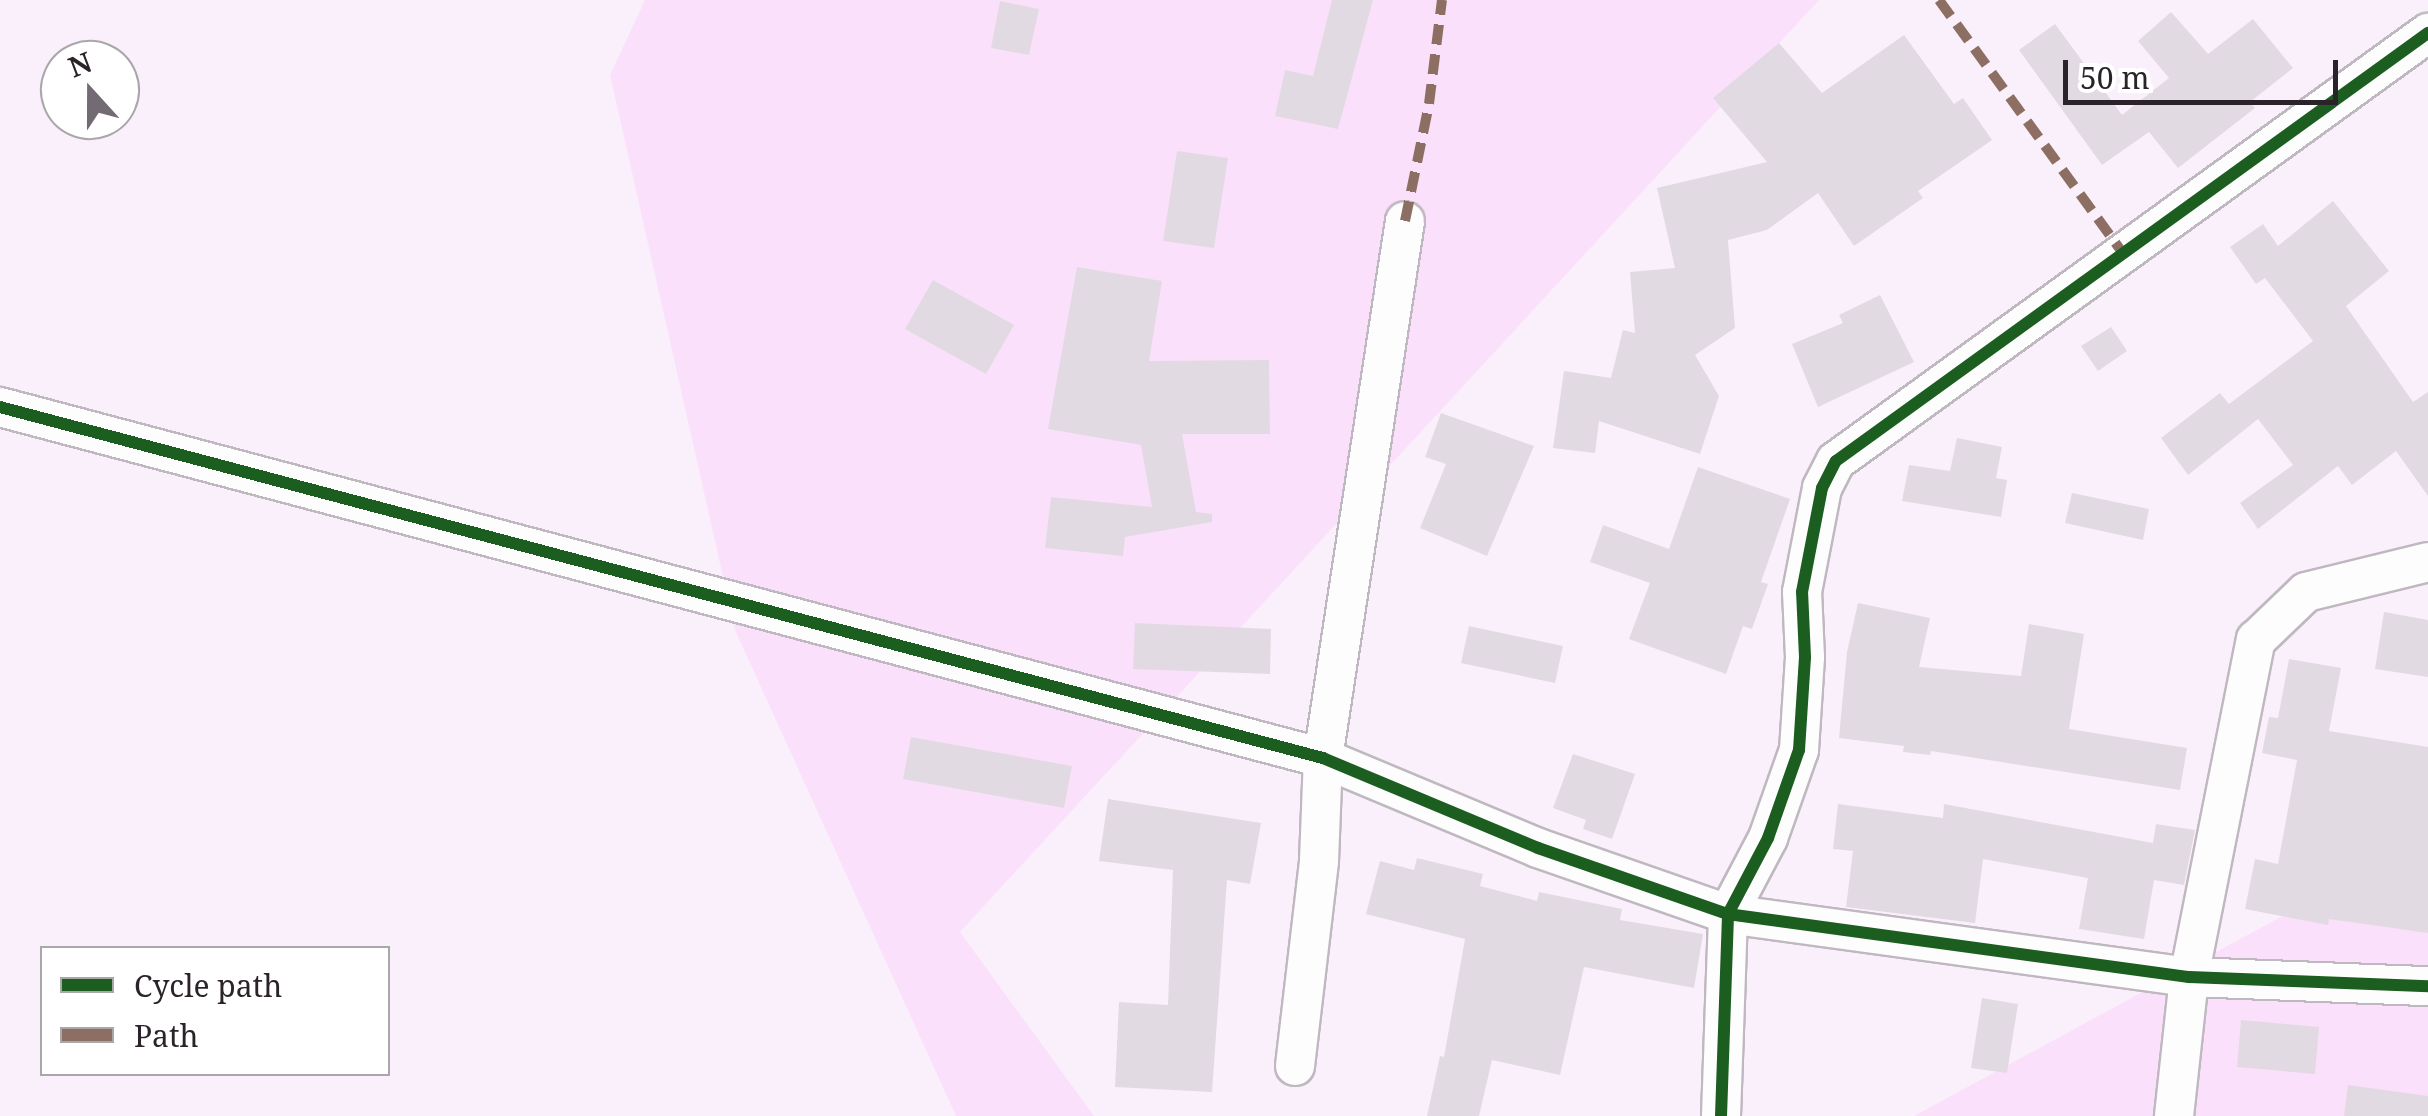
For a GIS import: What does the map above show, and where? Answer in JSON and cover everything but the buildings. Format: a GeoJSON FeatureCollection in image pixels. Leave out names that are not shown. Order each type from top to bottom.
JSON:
{"type":"FeatureCollection","features":[{"type":"Feature","properties":{"kind":"street"},"geometry":{"type":"LineString","coordinates":[[1720,1116],[1728,914],[1768,838],[1799,750],[1805,657],[1802,592],[1822,488],[1836,461],[2428,33]]}},
{"type":"Feature","properties":{"kind":"street"},"geometry":{"type":"LineString","coordinates":[[1295,1066],[1319,862],[1323,758],[1405,221]]}},
{"type":"Feature","properties":{"kind":"street"},"geometry":{"type":"LineString","coordinates":[[0,407],[1323,758],[1538,848],[1728,914],[2189,977],[2428,986]]}},
{"type":"Feature","properties":{"kind":"street"},"geometry":{"type":"LineString","coordinates":[[2174,1116],[2189,977],[2256,640],[2306,592],[2428,562]]}},
{"type":"Feature","properties":{"kind":"shaded area"},"geometry":{"type":"Polygon","coordinates":[[[645,0],[1819,0],[960,932],[1094,1116],[956,1116],[735,630],[610,75],[645,0]]]}},
{"type":"Feature","properties":{"kind":"shaded area"},"geometry":{"type":"Polygon","coordinates":[[[2428,837],[2428,1116],[1914,1116],[2428,837]]]}},
{"type":"Feature","properties":{"kind":"marked path"},"geometry":{"type":"LineString","coordinates":[[1405,221],[1429,104],[1442,0]]}},
{"type":"Feature","properties":{"kind":"marked path"},"geometry":{"type":"LineString","coordinates":[[1939,0],[2123,253]]}},
{"type":"Feature","properties":{"kind":"cycle path"},"geometry":{"type":"LineString","coordinates":[[1721,1116],[1728,914],[1768,838],[1799,750],[1805,657],[1802,592],[1822,488],[1836,461],[2428,33]]}},
{"type":"Feature","properties":{"kind":"cycle path"},"geometry":{"type":"LineString","coordinates":[[0,407],[1323,758],[1538,848],[1728,914],[2189,977],[2428,986]]}}]}
